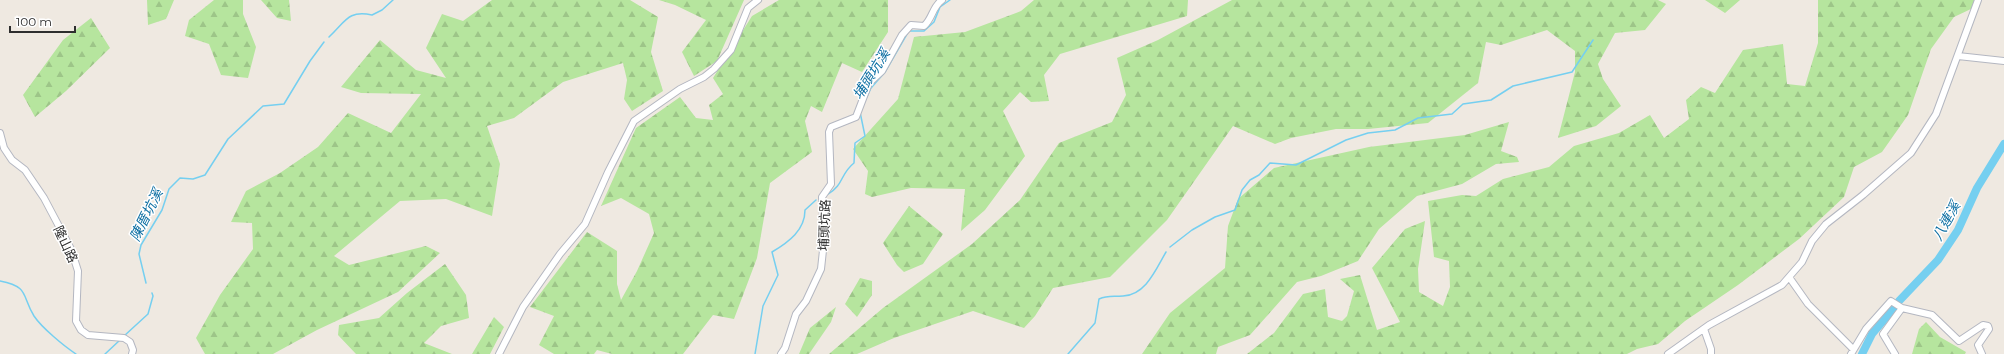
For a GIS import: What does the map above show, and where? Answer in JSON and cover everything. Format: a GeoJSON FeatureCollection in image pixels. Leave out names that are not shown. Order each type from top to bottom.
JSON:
{"type":"FeatureCollection","features":[{"type":"Feature","properties":{"kind":"street"},"geometry":{"type":"LineString","coordinates":[[499,354],[523,308],[560,254],[585,224],[608,172],[634,121],[680,89],[704,77],[717,66],[731,50],[744,14],[748,8],[758,0]]}},
{"type":"Feature","properties":{"kind":"street","name":"埔頭坑路"},"geometry":{"type":"LineString","coordinates":[[781,354],[785,348],[796,314],[806,301],[821,269],[824,241],[822,197],[831,184],[828,132],[830,127],[856,117],[869,83],[882,71],[902,35],[911,25],[924,26],[929,21],[936,4],[942,0]]}},
{"type":"Feature","properties":{"kind":"street"},"geometry":{"type":"LineString","coordinates":[[1668,354],[1704,329],[1782,286],[1802,262],[1812,241],[1826,224],[1863,195],[1911,153],[1936,114],[1978,0]]}},
{"type":"Feature","properties":{"kind":"street"},"geometry":{"type":"LineString","coordinates":[[1958,56],[2004,61]]}},
{"type":"Feature","properties":{"kind":"street","name":"隆山路"},"geometry":{"type":"LineString","coordinates":[[0,133],[4,148],[12,160],[25,170],[44,198],[71,249],[78,271],[76,321],[82,330],[88,335],[123,338],[130,342],[133,350],[132,354]]}},
{"type":"Feature","properties":{"kind":"street"},"geometry":{"type":"LineString","coordinates":[[1789,277],[1808,304],[1852,352],[1866,329],[1891,302],[1902,308],[1932,315],[1959,341],[1983,325],[1988,326],[1989,329],[1978,346],[1982,354]]}},
{"type":"Feature","properties":{"kind":"street"},"geometry":{"type":"LineString","coordinates":[[1895,354],[1883,334],[1902,308]]}},
{"type":"Feature","properties":{"kind":"street"},"geometry":{"type":"LineString","coordinates":[[1704,329],[1711,349],[1711,354]]}},
{"type":"Feature","properties":{"kind":"green space"},"geometry":{"type":"Polygon","coordinates":[[[147,0],[174,0],[166,19],[148,25],[147,0]]]}},
{"type":"Feature","properties":{"kind":"green space"},"geometry":{"type":"Polygon","coordinates":[[[214,0],[243,0],[243,14],[256,47],[248,78],[221,75],[209,44],[185,36],[189,20],[214,0]]]}},
{"type":"Feature","properties":{"kind":"green space"},"geometry":{"type":"Polygon","coordinates":[[[261,0],[289,0],[291,21],[277,18],[261,0]]]}},
{"type":"Feature","properties":{"kind":"green space"},"geometry":{"type":"Polygon","coordinates":[[[492,0],[630,0],[658,17],[651,52],[663,91],[632,111],[624,99],[627,80],[623,63],[563,82],[514,118],[487,126],[500,164],[492,216],[446,199],[400,201],[334,256],[349,265],[426,246],[440,253],[398,292],[317,330],[273,354],[205,354],[196,338],[220,295],[253,249],[252,223],[231,222],[246,191],[280,173],[318,147],[348,113],[391,133],[421,94],[361,93],[341,87],[380,40],[416,70],[446,78],[426,48],[442,14],[463,21],[492,0]]]}},
{"type":"Feature","properties":{"kind":"green space"},"geometry":{"type":"Polygon","coordinates":[[[659,0],[744,0],[717,61],[694,76],[682,52],[706,20],[675,5],[659,0]]]}},
{"type":"Feature","properties":{"kind":"green space"},"geometry":{"type":"Polygon","coordinates":[[[779,0],[888,0],[888,32],[862,72],[842,63],[822,112],[811,106],[805,121],[812,152],[770,183],[757,258],[734,319],[713,315],[683,354],[612,354],[597,350],[594,354],[554,354],[539,345],[554,316],[530,307],[587,232],[617,251],[617,284],[621,300],[637,271],[654,233],[649,214],[621,198],[601,206],[636,128],[680,97],[696,118],[713,120],[709,105],[723,94],[713,78],[752,16],[779,0]]]}},
{"type":"Feature","properties":{"kind":"green space"},"geometry":{"type":"Polygon","coordinates":[[[1034,0],[1188,0],[1187,16],[1060,54],[1044,75],[1049,101],[1031,102],[1020,92],[1003,111],[1025,156],[985,210],[961,231],[965,189],[911,188],[872,197],[865,194],[868,171],[853,149],[898,99],[914,37],[965,32],[1021,11],[1034,0]]]}},
{"type":"Feature","properties":{"kind":"green space"},"geometry":{"type":"Polygon","coordinates":[[[1232,0],[1658,0],[1666,4],[1645,30],[1615,33],[1598,64],[1603,79],[1621,106],[1596,126],[1558,138],[1575,72],[1575,51],[1547,30],[1501,45],[1486,42],[1478,83],[1428,123],[1368,129],[1336,129],[1291,138],[1275,144],[1233,126],[1167,220],[1110,277],[1053,288],[1035,316],[1024,328],[973,311],[894,338],[857,354],[829,354],[883,308],[972,244],[1020,200],[1059,143],[1112,122],[1126,95],[1117,58],[1158,40],[1232,0]]]}},
{"type":"Feature","properties":{"kind":"green space"},"geometry":{"type":"Polygon","coordinates":[[[1705,0],[1740,0],[1725,13],[1705,0]]]}},
{"type":"Feature","properties":{"kind":"green space"},"geometry":{"type":"Polygon","coordinates":[[[1818,0],[1976,0],[1973,8],[1954,17],[1931,49],[1908,115],[1882,152],[1854,167],[1844,197],[1799,239],[1738,285],[1685,321],[1658,344],[1637,349],[1627,354],[1247,354],[1274,333],[1303,294],[1325,289],[1328,317],[1342,321],[1347,316],[1354,291],[1340,279],[1360,275],[1377,330],[1400,322],[1372,268],[1405,229],[1425,221],[1418,269],[1419,292],[1443,306],[1450,287],[1449,261],[1434,257],[1428,201],[1462,195],[1476,196],[1503,179],[1549,167],[1574,146],[1619,133],[1650,115],[1664,138],[1689,119],[1686,100],[1701,87],[1715,93],[1743,50],[1783,44],[1787,84],[1805,86],[1818,43],[1818,0]]]}},
{"type":"Feature","properties":{"kind":"green space"},"geometry":{"type":"Polygon","coordinates":[[[91,18],[110,48],[66,91],[35,117],[23,95],[63,40],[91,18]]]}},
{"type":"Feature","properties":{"kind":"green space"},"geometry":{"type":"Polygon","coordinates":[[[1509,122],[1501,151],[1517,157],[1519,162],[1496,164],[1462,184],[1417,196],[1379,229],[1358,261],[1321,276],[1297,282],[1250,335],[1218,347],[1216,354],[1142,354],[1170,313],[1225,268],[1228,226],[1238,199],[1274,168],[1369,147],[1465,135],[1509,122]]]}},
{"type":"Feature","properties":{"kind":"green space"},"geometry":{"type":"Polygon","coordinates":[[[909,206],[943,234],[923,264],[904,272],[897,265],[883,243],[909,206]]]}},
{"type":"Feature","properties":{"kind":"green space"},"geometry":{"type":"Polygon","coordinates":[[[445,264],[466,295],[469,318],[441,326],[424,343],[452,354],[356,354],[338,335],[339,325],[379,318],[407,293],[445,264]]]}},
{"type":"Feature","properties":{"kind":"green space"},"geometry":{"type":"Polygon","coordinates":[[[860,278],[872,281],[872,295],[857,317],[845,304],[860,278]]]}},
{"type":"Feature","properties":{"kind":"green space"},"geometry":{"type":"Polygon","coordinates":[[[836,307],[831,322],[809,354],[799,354],[810,328],[836,307]]]}},
{"type":"Feature","properties":{"kind":"green space"},"geometry":{"type":"Polygon","coordinates":[[[494,317],[504,327],[490,354],[472,354],[494,317]]]}},
{"type":"Feature","properties":{"kind":"green space"},"geometry":{"type":"Polygon","coordinates":[[[1926,322],[1940,337],[1966,352],[1965,354],[1912,354],[1919,329],[1926,322]]]}},
{"type":"Feature","properties":{"kind":"waterway","name":"陳厝坑溪"},"geometry":{"type":"LineString","coordinates":[[329,37],[348,18],[358,14],[372,15],[382,10],[393,0]]}},
{"type":"Feature","properties":{"kind":"waterway","name":"埔頭坑溪"},"geometry":{"type":"LineString","coordinates":[[909,31],[924,31],[934,22],[940,7],[950,0]]}},
{"type":"Feature","properties":{"kind":"waterway","name":"埔頭坑溪"},"geometry":{"type":"LineString","coordinates":[[865,101],[871,88],[885,72],[907,34]]}},
{"type":"Feature","properties":{"kind":"waterway"},"geometry":{"type":"LineString","coordinates":[[1170,247],[1192,230],[1215,217],[1235,210],[1242,190],[1250,180],[1259,175],[1270,163],[1296,165],[1346,140],[1368,133],[1395,130],[1418,118],[1452,114],[1463,104],[1491,100],[1513,86],[1572,72],[1593,40]]}},
{"type":"Feature","properties":{"kind":"waterway","name":"陳厝坑溪"},"geometry":{"type":"LineString","coordinates":[[146,283],[139,254],[141,245],[162,210],[169,189],[180,178],[193,179],[205,175],[228,139],[263,106],[284,104],[310,61],[324,42]]}},
{"type":"Feature","properties":{"kind":"waterway","name":"埔頭坑溪"},"geometry":{"type":"LineString","coordinates":[[828,194],[837,187],[846,171],[854,163],[855,143],[865,136],[860,112]]}},
{"type":"Feature","properties":{"kind":"waterway","name":"八連溪"},"geometry":{"type":"LineString","coordinates":[[1899,301],[1938,260],[1958,230],[1977,188],[2004,144]]}},
{"type":"Feature","properties":{"kind":"waterway","name":"埔頭坑溪"},"geometry":{"type":"LineString","coordinates":[[755,354],[763,306],[778,275],[772,252],[795,235],[802,224],[805,210],[816,200]]}},
{"type":"Feature","properties":{"kind":"waterway"},"geometry":{"type":"LineString","coordinates":[[1068,354],[1095,323],[1099,299],[1131,295],[1138,291],[1149,280],[1166,252]]}},
{"type":"Feature","properties":{"kind":"waterway","name":"陳厝坑溪"},"geometry":{"type":"LineString","coordinates":[[0,281],[10,283],[21,289],[30,309],[42,326],[76,354]]}},
{"type":"Feature","properties":{"kind":"waterway","name":"陳厝坑溪"},"geometry":{"type":"LineString","coordinates":[[124,336],[148,314],[153,296],[152,293]]}},
{"type":"Feature","properties":{"kind":"waterway","name":"八連溪"},"geometry":{"type":"LineString","coordinates":[[1862,354],[1872,334],[1894,308]]}},
{"type":"Feature","properties":{"kind":"waterway","name":"陳厝坑溪"},"geometry":{"type":"LineString","coordinates":[[105,354],[120,340]]}}]}
